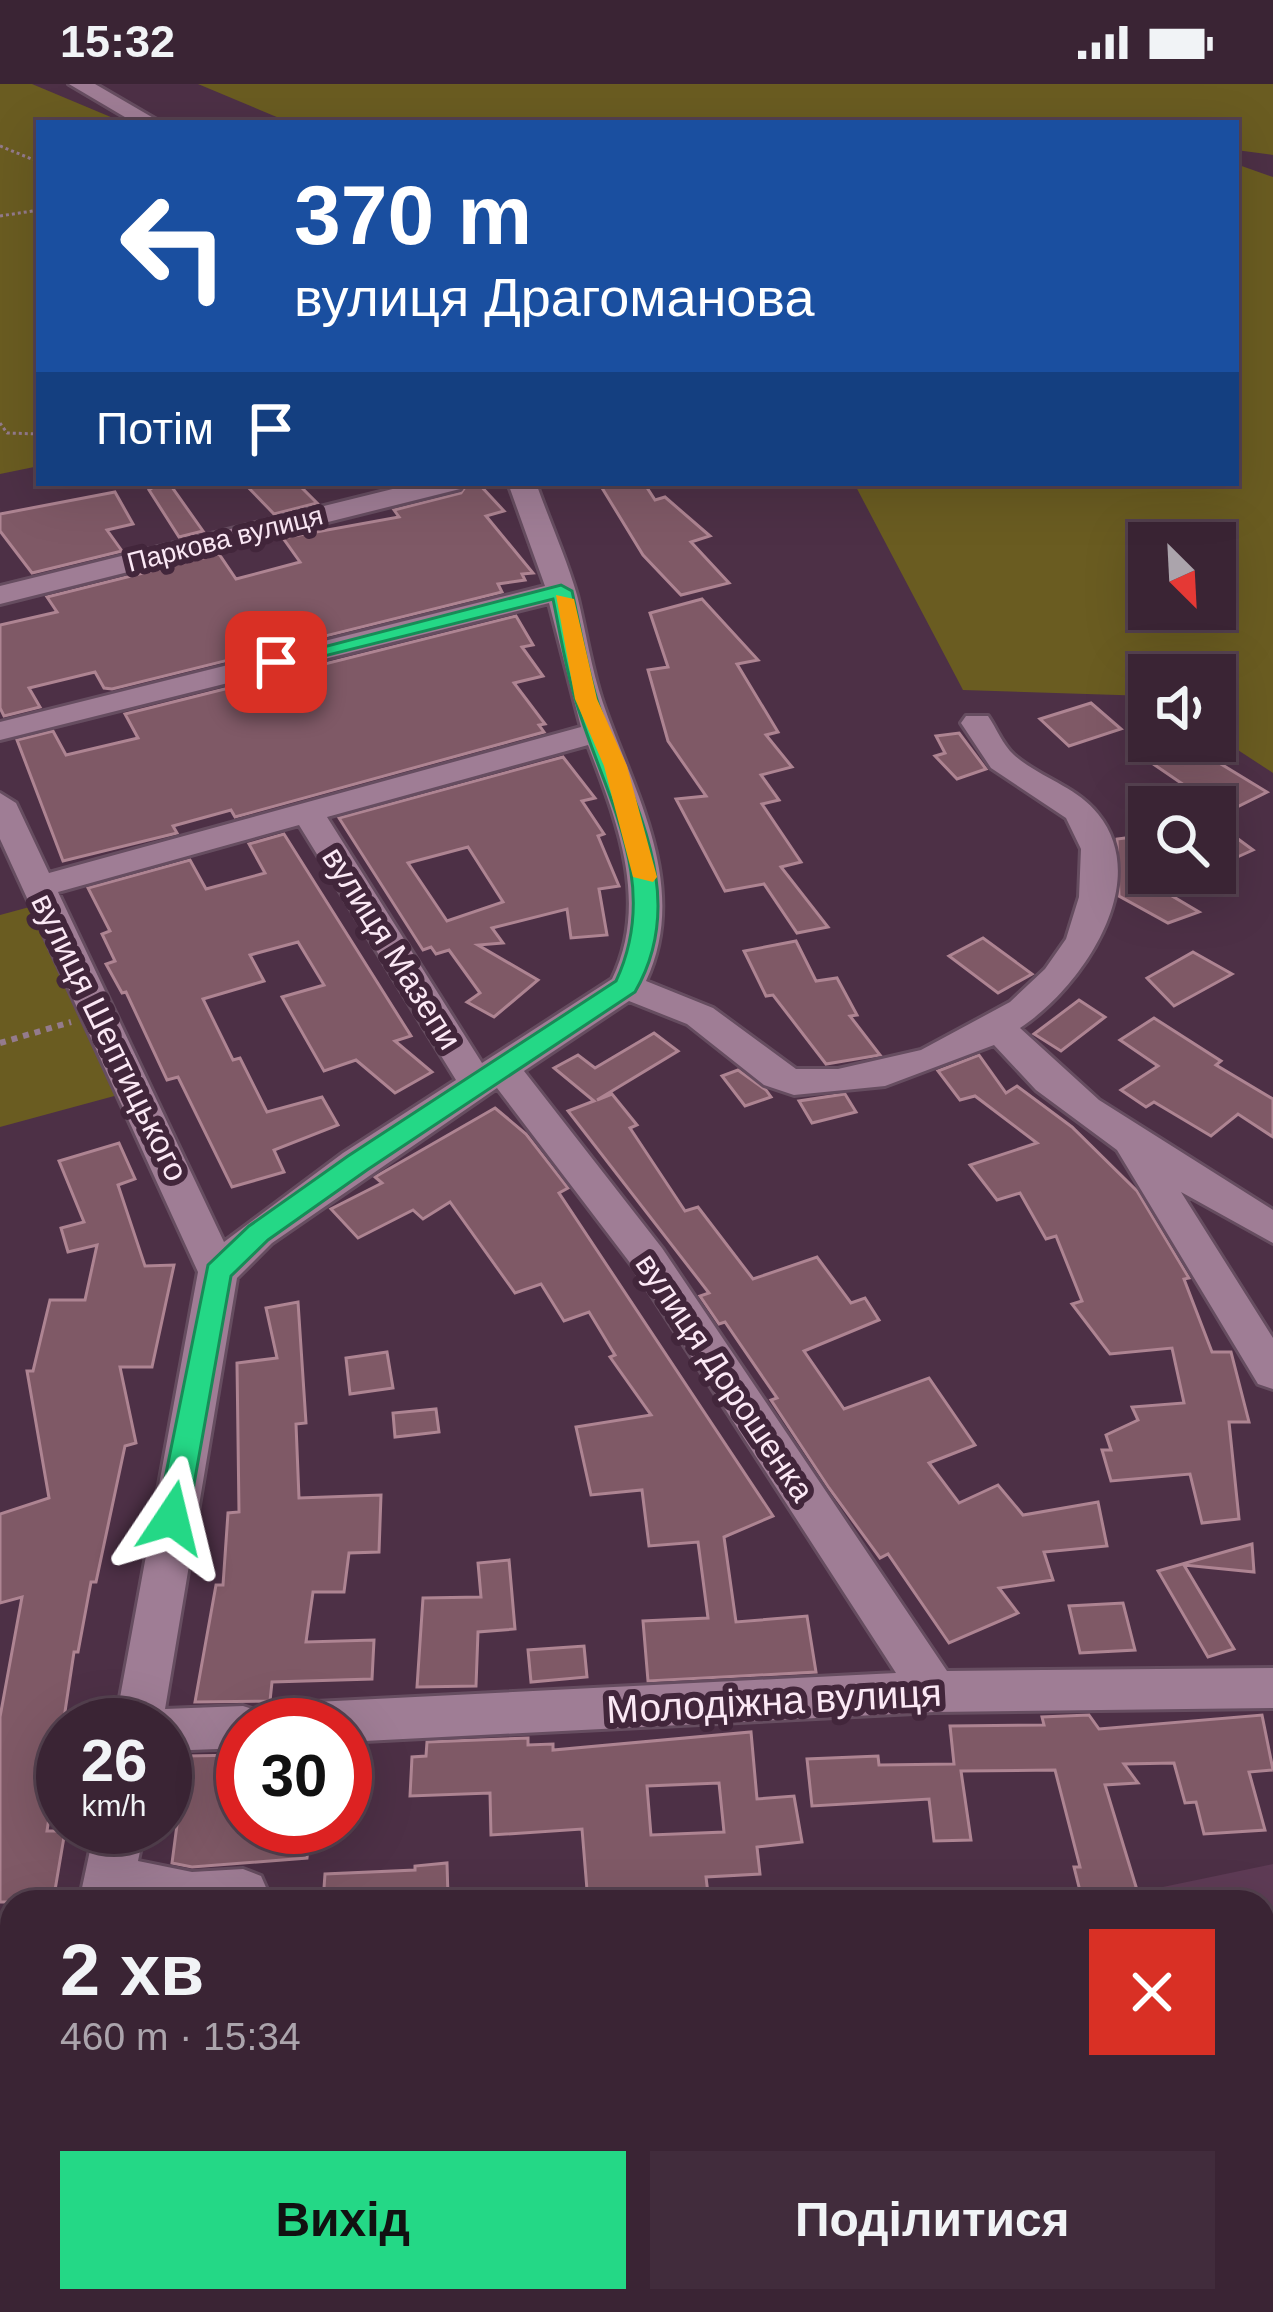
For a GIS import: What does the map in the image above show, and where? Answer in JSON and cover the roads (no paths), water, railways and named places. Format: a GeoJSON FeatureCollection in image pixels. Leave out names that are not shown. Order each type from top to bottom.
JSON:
{"type":"FeatureCollection","features":[{"type":"Feature","properties":{"kind":"street"},"geometry":{"type":"LineString","coordinates":[[79,84],[145,120]]}},
{"type":"Feature","properties":{"kind":"street","name":"Паркова вулиця"},"geometry":{"type":"LineString","coordinates":[[0,595],[438,486]]}},
{"type":"Feature","properties":{"kind":"street"},"geometry":{"type":"LineString","coordinates":[[144,1698],[218,1272],[259,1233],[626,986],[638,961],[647,904],[644,866],[602,731],[586,699],[561,591],[523,486]]}},
{"type":"Feature","properties":{"kind":"street"},"geometry":{"type":"LineString","coordinates":[[0,731],[561,591]]}},
{"type":"Feature","properties":{"kind":"street"},"geometry":{"type":"LineString","coordinates":[[626,986],[700,1016],[777,1076],[794,1082],[919,1062],[1002,1029],[1084,946],[1100,867],[1094,830],[1072,808],[1000,760],[977,723]]}},
{"type":"Feature","properties":{"kind":"street","name":"вулиця Мазепи"},"geometry":{"type":"LineString","coordinates":[[37,887],[602,731]]}},
{"type":"Feature","properties":{"kind":"street","name":"вулиця Шептицького"},"geometry":{"type":"LineString","coordinates":[[0,803],[218,1272]]}},
{"type":"Feature","properties":{"kind":"street","name":"вулиця Мазепи"},"geometry":{"type":"LineString","coordinates":[[306,809],[491,1079]]}},
{"type":"Feature","properties":{"kind":"street"},"geometry":{"type":"LineString","coordinates":[[1002,1029],[1028,1063],[1131,1140],[1273,1229]]}},
{"type":"Feature","properties":{"kind":"street","name":"вулиця Дорошенка"},"geometry":{"type":"LineString","coordinates":[[491,1079],[648,1258],[934,1692]]}},
{"type":"Feature","properties":{"kind":"street"},"geometry":{"type":"LineString","coordinates":[[1131,1140],[1273,1373]]}},
{"type":"Feature","properties":{"kind":"street","name":"Молодіжна вулиця"},"geometry":{"type":"LineString","coordinates":[[372,1720],[934,1692],[1273,1688]]}},
{"type":"Feature","properties":{"kind":"street"},"geometry":{"type":"LineString","coordinates":[[106,1890],[114,1854]]}}]}
